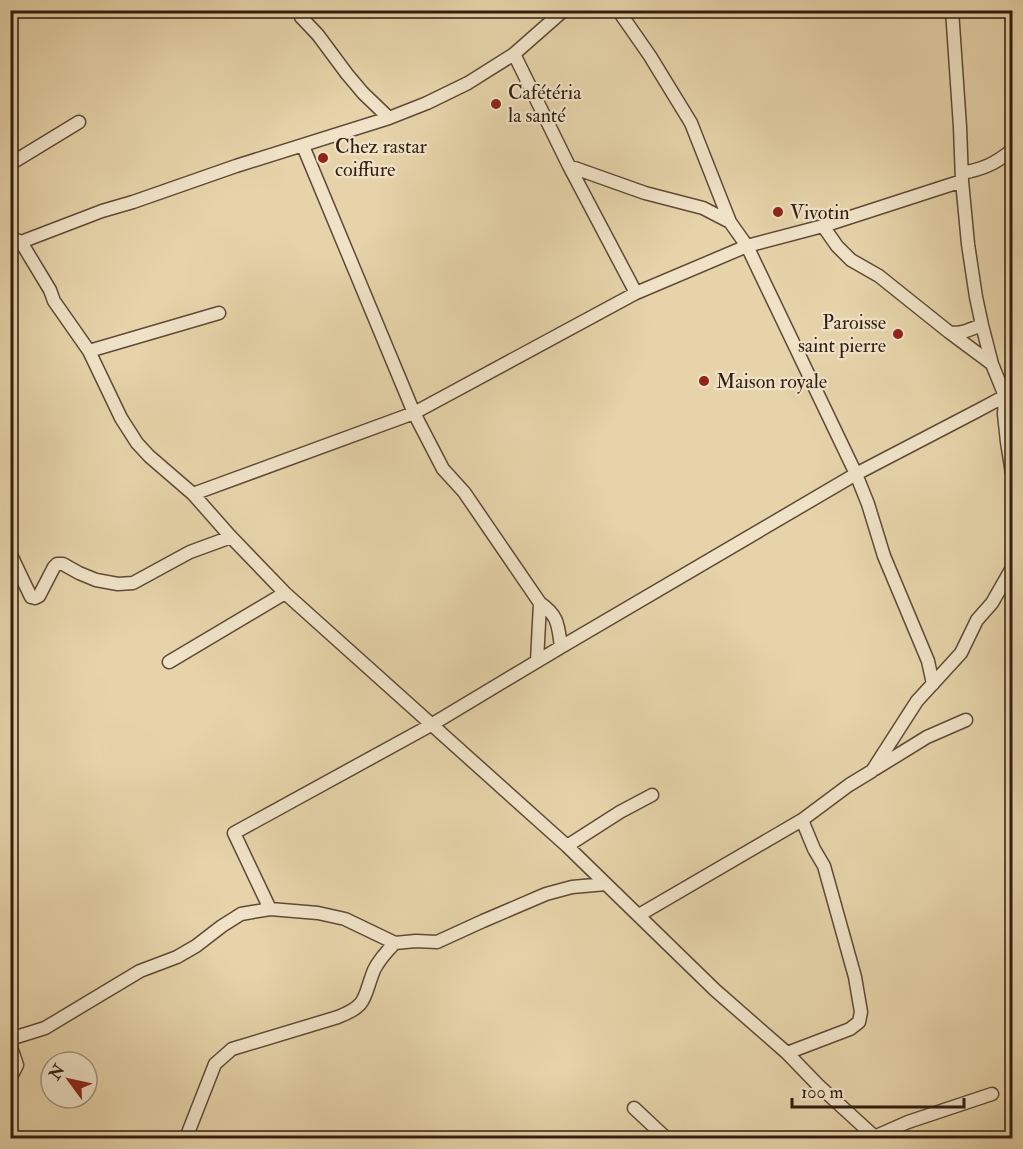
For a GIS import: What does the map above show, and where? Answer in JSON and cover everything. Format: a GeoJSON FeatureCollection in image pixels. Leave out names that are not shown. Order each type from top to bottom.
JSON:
{"type":"FeatureCollection","features":[{"type":"Feature","properties":{"kind":"street"},"geometry":{"type":"LineString","coordinates":[[299,10],[347,74],[389,118]]}},
{"type":"Feature","properties":{"kind":"street"},"geometry":{"type":"LineString","coordinates":[[564,10],[514,54],[468,83],[427,103],[389,118],[236,166],[16,240],[89,351],[121,418],[136,443],[193,494],[285,593],[567,846],[715,990],[787,1053],[875,1138],[908,1122],[992,1094]]}},
{"type":"Feature","properties":{"kind":"street"},"geometry":{"type":"LineString","coordinates":[[618,10],[650,56],[691,123],[730,222],[747,246],[856,474],[884,556],[928,661],[933,684]]}},
{"type":"Feature","properties":{"kind":"street"},"geometry":{"type":"LineString","coordinates":[[951,10],[968,243],[976,297],[992,364],[1010,392],[1004,414],[1012,473]]}},
{"type":"Feature","properties":{"kind":"street"},"geometry":{"type":"LineString","coordinates":[[514,54],[636,294]]}},
{"type":"Feature","properties":{"kind":"street"},"geometry":{"type":"LineString","coordinates":[[10,164],[79,122]]}},
{"type":"Feature","properties":{"kind":"street"},"geometry":{"type":"LineString","coordinates":[[303,146],[414,413],[443,469],[464,492],[540,603],[550,610],[557,622],[561,646]]}},
{"type":"Feature","properties":{"kind":"street"},"geometry":{"type":"LineString","coordinates":[[193,494],[414,413],[636,294],[747,246],[823,226],[962,177],[996,163],[1012,150]]}},
{"type":"Feature","properties":{"kind":"street"},"geometry":{"type":"LineString","coordinates":[[569,166],[645,193],[702,208],[730,222]]}},
{"type":"Feature","properties":{"kind":"street"},"geometry":{"type":"LineString","coordinates":[[823,226],[843,254],[879,276],[992,364]]}},
{"type":"Feature","properties":{"kind":"street"},"geometry":{"type":"LineString","coordinates":[[89,351],[219,313]]}},
{"type":"Feature","properties":{"kind":"street"},"geometry":{"type":"LineString","coordinates":[[949,332],[964,332],[982,325]]}},
{"type":"Feature","properties":{"kind":"street"},"geometry":{"type":"LineString","coordinates":[[270,909],[234,833],[431,725],[561,646],[856,474],[1010,392]]}},
{"type":"Feature","properties":{"kind":"street"},"geometry":{"type":"LineString","coordinates":[[10,553],[31,597],[35,598],[39,596],[57,564],[63,564],[96,580],[118,584],[134,583],[190,552],[231,537]]}},
{"type":"Feature","properties":{"kind":"street"},"geometry":{"type":"LineString","coordinates":[[872,771],[917,701],[961,653],[977,620],[992,603],[1012,568]]}},
{"type":"Feature","properties":{"kind":"street"},"geometry":{"type":"LineString","coordinates":[[169,662],[285,593]]}},
{"type":"Feature","properties":{"kind":"street"},"geometry":{"type":"LineString","coordinates":[[537,662],[540,603]]}},
{"type":"Feature","properties":{"kind":"street"},"geometry":{"type":"LineString","coordinates":[[639,915],[801,820],[849,785],[927,737],[966,720]]}},
{"type":"Feature","properties":{"kind":"street"},"geometry":{"type":"LineString","coordinates":[[567,846],[652,795]]}},
{"type":"Feature","properties":{"kind":"street"},"geometry":{"type":"LineString","coordinates":[[787,1053],[850,1029],[859,1022],[861,1012],[855,977],[824,866],[801,820]]}},
{"type":"Feature","properties":{"kind":"street"},"geometry":{"type":"LineString","coordinates":[[10,1039],[45,1028],[140,971],[177,957],[241,914],[270,909],[318,912],[345,919],[395,944],[416,941],[437,942],[546,894],[572,887],[606,884]]}},
{"type":"Feature","properties":{"kind":"street"},"geometry":{"type":"LineString","coordinates":[[186,1138],[215,1064],[232,1048],[350,1013],[359,1007],[365,998],[375,969],[383,956],[395,944]]}},
{"type":"Feature","properties":{"kind":"street"},"geometry":{"type":"LineString","coordinates":[[10,1044],[17,1065],[10,1079]]}},
{"type":"Feature","properties":{"kind":"street"},"geometry":{"type":"LineString","coordinates":[[634,1108],[666,1138]]}},
{"type":"Feature","properties":{"kind":"place","name":"Cafétéria la santé"},"geometry":{"type":"Point","coordinates":[496,104]}},
{"type":"Feature","properties":{"kind":"place","name":"Chez rastar coiffure"},"geometry":{"type":"Point","coordinates":[323,158]}},
{"type":"Feature","properties":{"kind":"place","name":"Vivotin"},"geometry":{"type":"Point","coordinates":[778,212]}},
{"type":"Feature","properties":{"kind":"place","name":"Paroisse saint pierre"},"geometry":{"type":"Point","coordinates":[898,334]}},
{"type":"Feature","properties":{"kind":"place","name":"Maison royale"},"geometry":{"type":"Point","coordinates":[704,381]}}]}
